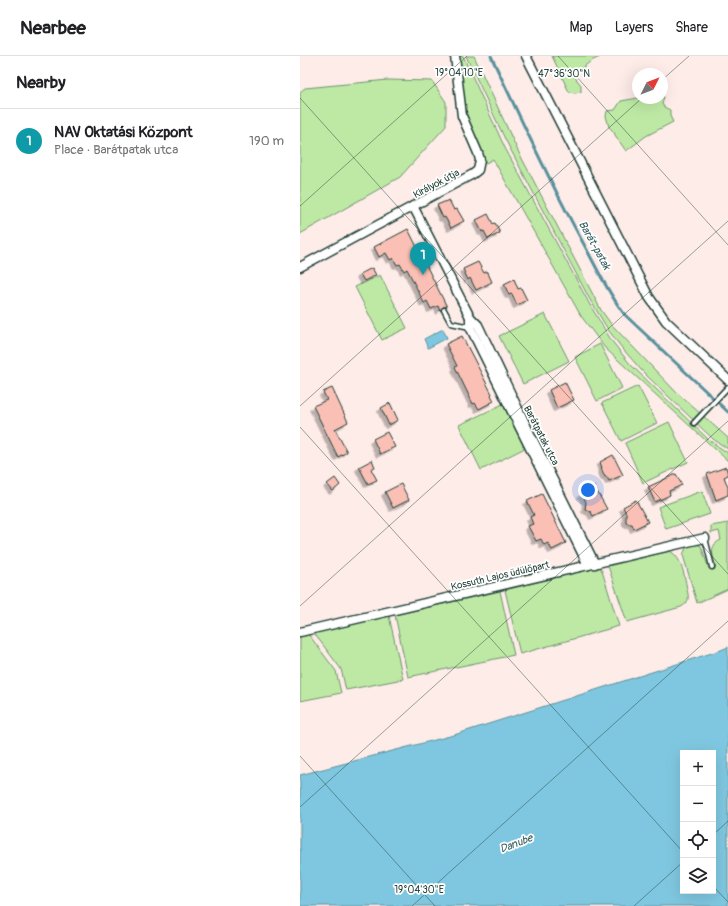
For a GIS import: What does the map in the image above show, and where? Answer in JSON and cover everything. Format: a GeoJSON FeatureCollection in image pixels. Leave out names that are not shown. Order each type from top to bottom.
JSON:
{"type":"FeatureCollection","features":[{"type":"Feature","properties":{"kind":"street","name":"Királyok útja"},"geometry":{"type":"LineString","coordinates":[[300,268],[478,170],[480,160],[478,153],[462,116],[455,56]]}},
{"type":"Feature","properties":{"kind":"street"},"geometry":{"type":"LineString","coordinates":[[526,56],[650,297],[666,321],[728,380]]}},
{"type":"Feature","properties":{"kind":"street","name":"Barátpatak utca"},"geometry":{"type":"LineString","coordinates":[[414,206],[470,317],[478,325],[562,505]]}},
{"type":"Feature","properties":{"kind":"street","name":"Barátpatak utca"},"geometry":{"type":"LineString","coordinates":[[470,317],[470,327],[592,565]]}},
{"type":"Feature","properties":{"kind":"street","name":"Kossuth Lajos üdülőpart"},"geometry":{"type":"LineString","coordinates":[[300,632],[705,538]]}},
{"type":"Feature","properties":{"kind":"lane"},"geometry":{"type":"LineString","coordinates":[[444,310],[451,323],[470,327]]}},
{"type":"Feature","properties":{"kind":"lane"},"geometry":{"type":"LineString","coordinates":[[694,423],[728,387]]}},
{"type":"Feature","properties":{"kind":"lane"},"geometry":{"type":"LineString","coordinates":[[705,538],[712,567]]}},
{"type":"Feature","properties":{"kind":"green space"},"geometry":{"type":"Polygon","coordinates":[[[457,56],[463,56],[505,148],[590,305],[611,340],[630,364],[710,441],[728,453],[728,461],[605,348],[581,316],[493,159],[486,163],[483,162],[465,119],[457,56]]]}},
{"type":"Feature","properties":{"kind":"green space"},"geometry":{"type":"Polygon","coordinates":[[[466,56],[474,56],[517,149],[601,310],[611,324],[676,392],[728,438],[728,449],[713,439],[643,372],[609,331],[589,298],[505,139],[466,56]]]}},
{"type":"Feature","properties":{"kind":"green space"},"geometry":{"type":"Polygon","coordinates":[[[552,56],[602,56],[591,61],[573,75],[581,85],[581,92],[575,93],[569,92],[552,56]]]}},
{"type":"Feature","properties":{"kind":"green space"},"geometry":{"type":"Polygon","coordinates":[[[388,80],[432,81],[446,102],[446,126],[400,177],[300,234],[300,92],[305,88],[388,80]]]}},
{"type":"Feature","properties":{"kind":"green space"},"geometry":{"type":"Polygon","coordinates":[[[632,99],[632,104],[662,104],[670,110],[670,116],[673,122],[646,136],[626,151],[609,127],[606,116],[607,111],[615,110],[621,101],[632,99]]]}},
{"type":"Feature","properties":{"kind":"green space"},"geometry":{"type":"Polygon","coordinates":[[[380,275],[407,328],[382,340],[355,287],[380,275]]]}},
{"type":"Feature","properties":{"kind":"green space"},"geometry":{"type":"Polygon","coordinates":[[[545,314],[569,361],[523,384],[499,336],[545,314]]]}},
{"type":"Feature","properties":{"kind":"green space"},"geometry":{"type":"Polygon","coordinates":[[[600,344],[622,388],[597,401],[575,357],[600,344]]]}},
{"type":"Feature","properties":{"kind":"green space"},"geometry":{"type":"Polygon","coordinates":[[[638,386],[657,423],[621,441],[602,403],[638,386]]]}},
{"type":"Feature","properties":{"kind":"green space"},"geometry":{"type":"Polygon","coordinates":[[[503,404],[525,448],[481,470],[459,425],[503,404]]]}},
{"type":"Feature","properties":{"kind":"green space"},"geometry":{"type":"Polygon","coordinates":[[[669,422],[688,462],[643,483],[625,443],[669,422]]]}},
{"type":"Feature","properties":{"kind":"green space"},"geometry":{"type":"Polygon","coordinates":[[[702,491],[710,514],[666,529],[658,507],[702,491]]]}},
{"type":"Feature","properties":{"kind":"green space"},"geometry":{"type":"Polygon","coordinates":[[[728,523],[728,589],[697,603],[683,555],[686,548],[694,543],[701,546],[709,569],[716,567],[712,551],[714,545],[721,540],[719,531],[711,533],[711,526],[728,523]]]}},
{"type":"Feature","properties":{"kind":"green space"},"geometry":{"type":"Polygon","coordinates":[[[670,551],[678,559],[683,570],[688,594],[687,602],[681,607],[627,622],[608,566],[670,551]]]}},
{"type":"Feature","properties":{"kind":"green space"},"geometry":{"type":"Polygon","coordinates":[[[599,567],[602,571],[619,626],[520,654],[505,590],[599,567]]]}},
{"type":"Feature","properties":{"kind":"green space"},"geometry":{"type":"Polygon","coordinates":[[[500,591],[514,655],[408,677],[395,615],[500,591]]]}},
{"type":"Feature","properties":{"kind":"green space"},"geometry":{"type":"Polygon","coordinates":[[[389,616],[403,679],[346,690],[341,669],[314,633],[389,616]]]}},
{"type":"Feature","properties":{"kind":"green space"},"geometry":{"type":"Polygon","coordinates":[[[309,635],[336,671],[341,693],[300,701],[300,637],[309,635]]]}},
{"type":"Feature","properties":{"kind":"water"},"geometry":{"type":"Polygon","coordinates":[[[443,329],[447,338],[428,348],[424,339],[443,329]]]}},
{"type":"Feature","properties":{"kind":"water","name":"Danube"},"geometry":{"type":"Polygon","coordinates":[[[728,647],[728,906],[300,906],[300,775],[454,735],[728,647]]]}},
{"type":"Feature","properties":{"kind":"building"},"geometry":{"type":"Polygon","coordinates":[[[449,200],[454,210],[457,209],[464,221],[451,228],[445,217],[443,218],[437,205],[449,200]]]}},
{"type":"Feature","properties":{"kind":"building"},"geometry":{"type":"Polygon","coordinates":[[[488,214],[500,233],[488,239],[484,231],[482,232],[476,220],[488,214]]]}},
{"type":"Feature","properties":{"kind":"building"},"geometry":{"type":"Polygon","coordinates":[[[408,229],[447,307],[443,307],[440,311],[438,306],[431,309],[427,301],[424,303],[407,269],[404,271],[400,264],[397,265],[393,258],[390,260],[386,253],[379,257],[374,247],[408,229]]]}},
{"type":"Feature","properties":{"kind":"building"},"geometry":{"type":"Polygon","coordinates":[[[478,262],[484,273],[487,271],[492,282],[476,290],[470,278],[468,280],[463,269],[478,262]]]}},
{"type":"Feature","properties":{"kind":"building"},"geometry":{"type":"Polygon","coordinates":[[[372,268],[376,275],[364,281],[360,274],[372,268]]]}},
{"type":"Feature","properties":{"kind":"building"},"geometry":{"type":"Polygon","coordinates":[[[514,279],[518,289],[521,288],[527,300],[517,305],[512,294],[509,295],[504,284],[514,279]]]}},
{"type":"Feature","properties":{"kind":"building"},"geometry":{"type":"Polygon","coordinates":[[[462,336],[492,394],[491,395],[494,401],[479,409],[475,403],[473,404],[455,367],[457,366],[446,344],[462,336]]]}},
{"type":"Feature","properties":{"kind":"building"},"geometry":{"type":"Polygon","coordinates":[[[565,382],[574,400],[557,408],[549,390],[565,382]]]}},
{"type":"Feature","properties":{"kind":"building"},"geometry":{"type":"Polygon","coordinates":[[[332,388],[348,422],[335,429],[347,452],[338,457],[313,406],[327,400],[323,392],[332,388]]]}},
{"type":"Feature","properties":{"kind":"building"},"geometry":{"type":"Polygon","coordinates":[[[390,403],[398,420],[389,425],[381,408],[390,403]]]}},
{"type":"Feature","properties":{"kind":"building"},"geometry":{"type":"Polygon","coordinates":[[[387,432],[395,447],[380,454],[373,439],[387,432]]]}},
{"type":"Feature","properties":{"kind":"building"},"geometry":{"type":"Polygon","coordinates":[[[613,455],[623,475],[609,481],[607,477],[605,477],[600,462],[613,455]]]}},
{"type":"Feature","properties":{"kind":"building"},"geometry":{"type":"Polygon","coordinates":[[[372,460],[375,467],[371,469],[377,480],[368,484],[359,467],[372,460]]]}},
{"type":"Feature","properties":{"kind":"building"},"geometry":{"type":"Polygon","coordinates":[[[726,467],[728,475],[724,477],[728,487],[728,495],[716,500],[707,474],[726,467]]]}},
{"type":"Feature","properties":{"kind":"building"},"geometry":{"type":"Polygon","coordinates":[[[676,474],[682,485],[669,491],[670,495],[655,502],[648,487],[676,474]]]}},
{"type":"Feature","properties":{"kind":"building"},"geometry":{"type":"Polygon","coordinates":[[[335,478],[340,485],[333,491],[327,484],[335,478]]]}},
{"type":"Feature","properties":{"kind":"building"},"geometry":{"type":"Polygon","coordinates":[[[401,484],[409,500],[393,508],[385,492],[401,484]]]}},
{"type":"Feature","properties":{"kind":"building"},"geometry":{"type":"Polygon","coordinates":[[[594,486],[607,509],[593,516],[591,512],[585,509],[586,502],[581,494],[594,486]]]}},
{"type":"Feature","properties":{"kind":"building"},"geometry":{"type":"Polygon","coordinates":[[[542,494],[566,543],[552,550],[548,543],[544,545],[541,539],[536,541],[528,526],[533,524],[530,517],[534,515],[527,501],[542,494]]]}},
{"type":"Feature","properties":{"kind":"building"},"geometry":{"type":"Polygon","coordinates":[[[636,500],[648,522],[634,529],[632,524],[626,522],[626,513],[623,507],[636,500]]]}},
{"type":"Feature","properties":{"kind":"waterway","name":"Barát-patak"},"geometry":{"type":"LineString","coordinates":[[491,56],[557,194],[612,297],[625,315],[728,412]]}},
{"type":"Feature","properties":{"kind":"place","name":"NAV Oktatási Központ"},"geometry":{"type":"Point","coordinates":[423,275]}}]}
